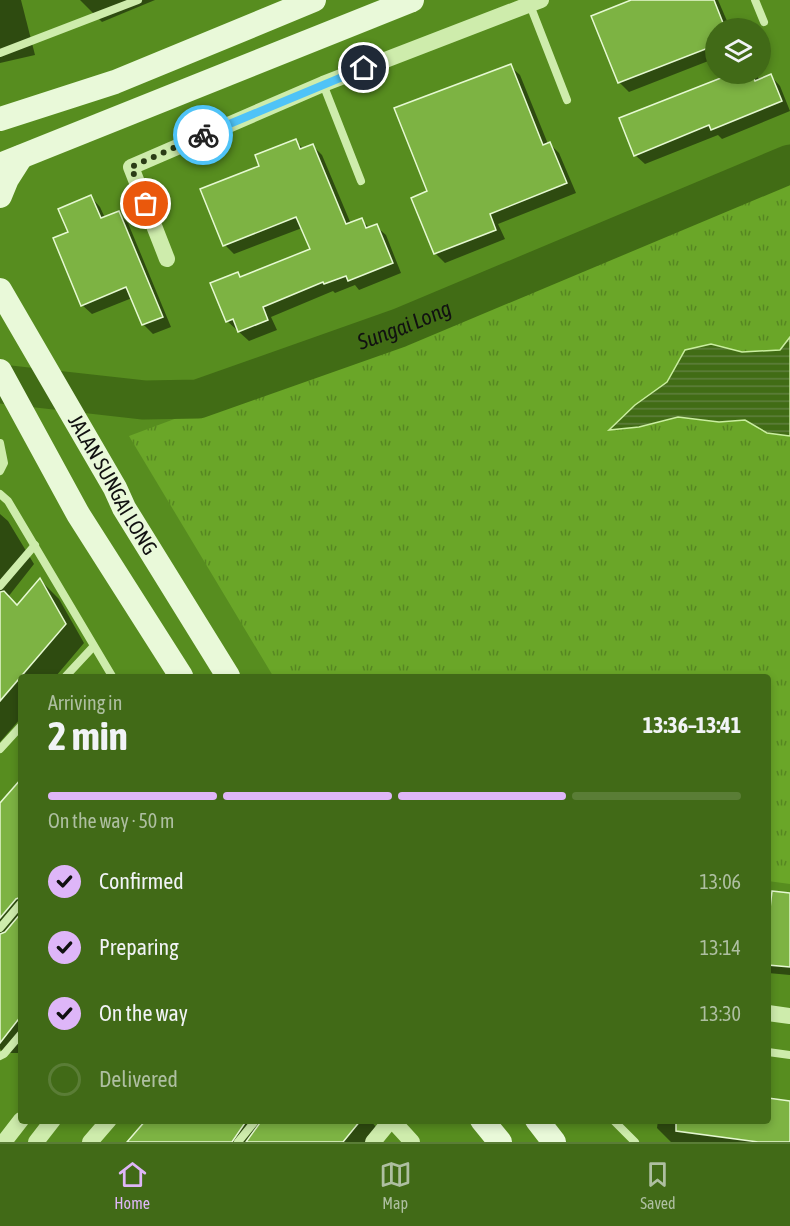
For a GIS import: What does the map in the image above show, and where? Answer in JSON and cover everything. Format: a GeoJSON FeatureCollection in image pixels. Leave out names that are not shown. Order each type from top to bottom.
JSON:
{"type":"FeatureCollection","features":[{"type":"Feature","properties":{"kind":"street"},"geometry":{"type":"LineString","coordinates":[[0,119],[115,82],[314,0]]}},
{"type":"Feature","properties":{"kind":"street"},"geometry":{"type":"LineString","coordinates":[[0,196],[7,179],[10,161],[412,0]]}},
{"type":"Feature","properties":{"kind":"street"},"geometry":{"type":"LineString","coordinates":[[167,260],[131,167],[323,84],[533,2]]}},
{"type":"Feature","properties":{"kind":"street","name":"JALAN SUNGAI LONG"},"geometry":{"type":"LineString","coordinates":[[0,290],[124,508],[227,674]]}},
{"type":"Feature","properties":{"kind":"street","name":"JALAN SUNGAI LONG"},"geometry":{"type":"LineString","coordinates":[[4,379],[78,514],[180,674]]}},
{"type":"Feature","properties":{"kind":"street"},"geometry":{"type":"LineString","coordinates":[[771,1013],[790,1016]]}},
{"type":"Feature","properties":{"kind":"street"},"geometry":{"type":"LineString","coordinates":[[4,1142],[18,1124]]}},
{"type":"Feature","properties":{"kind":"street"},"geometry":{"type":"LineString","coordinates":[[36,1142],[50,1124]]}},
{"type":"Feature","properties":{"kind":"street"},"geometry":{"type":"LineString","coordinates":[[90,1142],[106,1124]]}},
{"type":"Feature","properties":{"kind":"street"},"geometry":{"type":"LineString","coordinates":[[373,1142],[389,1124]]}},
{"type":"Feature","properties":{"kind":"street"},"geometry":{"type":"LineString","coordinates":[[396,1124],[412,1142]]}},
{"type":"Feature","properties":{"kind":"street"},"geometry":{"type":"LineString","coordinates":[[485,1124],[498,1141]]}},
{"type":"Feature","properties":{"kind":"street"},"geometry":{"type":"LineString","coordinates":[[540,1124],[554,1142]]}},
{"type":"Feature","properties":{"kind":"lane"},"geometry":{"type":"LineString","coordinates":[[0,53],[138,0]]}},
{"type":"Feature","properties":{"kind":"lane"},"geometry":{"type":"LineString","coordinates":[[755,0],[762,18]]}},
{"type":"Feature","properties":{"kind":"lane"},"geometry":{"type":"LineString","coordinates":[[533,2],[567,100]]}},
{"type":"Feature","properties":{"kind":"lane"},"geometry":{"type":"LineString","coordinates":[[323,84],[361,181]]}},
{"type":"Feature","properties":{"kind":"lane"},"geometry":{"type":"LineString","coordinates":[[0,443],[4,463],[0,471]]}},
{"type":"Feature","properties":{"kind":"lane"},"geometry":{"type":"LineString","coordinates":[[0,494],[8,501],[111,674]]}},
{"type":"Feature","properties":{"kind":"lane"},"geometry":{"type":"LineString","coordinates":[[0,586],[35,545]]}},
{"type":"Feature","properties":{"kind":"lane"},"geometry":{"type":"LineString","coordinates":[[68,674],[93,647]]}},
{"type":"Feature","properties":{"kind":"lane"},"geometry":{"type":"LineString","coordinates":[[0,749],[18,729]]}},
{"type":"Feature","properties":{"kind":"lane"},"geometry":{"type":"LineString","coordinates":[[0,928],[18,907]]}},
{"type":"Feature","properties":{"kind":"lane"},"geometry":{"type":"LineString","coordinates":[[0,1056],[18,1038]]}},
{"type":"Feature","properties":{"kind":"lane"},"geometry":{"type":"LineString","coordinates":[[771,1052],[790,1055]]}},
{"type":"Feature","properties":{"kind":"lane"},"geometry":{"type":"LineString","coordinates":[[238,1142],[253,1124]]}},
{"type":"Feature","properties":{"kind":"lane"},"geometry":{"type":"LineString","coordinates":[[617,1124],[635,1142]]}},
{"type":"Feature","properties":{"kind":"green space"},"geometry":{"type":"Polygon","coordinates":[[[790,175],[790,884],[771,881],[771,674],[272,674],[129,436],[449,316],[790,175]]]}},
{"type":"Feature","properties":{"kind":"shaded area"},"geometry":{"type":"Polygon","coordinates":[[[790,337],[790,436],[767,433],[745,420],[719,422],[678,417],[639,427],[609,430],[635,405],[667,382],[685,350],[711,344],[742,352],[780,350],[790,337]]]}},
{"type":"Feature","properties":{"kind":"building"},"geometry":{"type":"Polygon","coordinates":[[[631,0],[714,0],[721,18],[705,18],[705,49],[618,83],[591,16],[631,0]]]}},
{"type":"Feature","properties":{"kind":"building"},"geometry":{"type":"Polygon","coordinates":[[[511,64],[543,145],[550,142],[567,183],[490,214],[496,230],[434,254],[411,198],[427,191],[394,108],[511,64]]]}},
{"type":"Feature","properties":{"kind":"building"},"geometry":{"type":"Polygon","coordinates":[[[771,74],[782,101],[711,130],[709,125],[634,156],[619,118],[706,84],[771,84],[771,74]]]}},
{"type":"Feature","properties":{"kind":"building"},"geometry":{"type":"Polygon","coordinates":[[[296,139],[300,149],[313,144],[346,224],[362,218],[366,228],[377,224],[393,263],[348,281],[346,276],[324,284],[323,282],[263,307],[268,320],[238,332],[233,319],[226,322],[210,283],[238,272],[240,277],[310,249],[296,217],[223,246],[200,189],[259,166],[255,155],[296,139]]]}},
{"type":"Feature","properties":{"kind":"building"},"geometry":{"type":"Polygon","coordinates":[[[91,195],[101,218],[119,211],[163,317],[142,325],[126,287],[81,306],[53,238],[68,232],[58,209],[91,195]]]}},
{"type":"Feature","properties":{"kind":"building"},"geometry":{"type":"Polygon","coordinates":[[[40,578],[66,624],[23,674],[18,674],[18,680],[0,701],[0,592],[4,591],[17,605],[40,578]]]}},
{"type":"Feature","properties":{"kind":"building"},"geometry":{"type":"Polygon","coordinates":[[[18,782],[18,898],[0,918],[0,803],[18,782]]]}},
{"type":"Feature","properties":{"kind":"building"},"geometry":{"type":"Polygon","coordinates":[[[772,891],[790,893],[790,967],[771,965],[772,891]]]}},
{"type":"Feature","properties":{"kind":"building"},"geometry":{"type":"Polygon","coordinates":[[[18,917],[18,1020],[0,1043],[0,934],[5,932],[18,917]]]}},
{"type":"Feature","properties":{"kind":"building"},"geometry":{"type":"Polygon","coordinates":[[[771,1098],[790,1101],[790,1142],[758,1142],[676,1131],[676,1124],[771,1124],[771,1098]]]}},
{"type":"Feature","properties":{"kind":"building"},"geometry":{"type":"Polygon","coordinates":[[[143,1124],[244,1124],[232,1142],[127,1142],[143,1124]]]}},
{"type":"Feature","properties":{"kind":"building"},"geometry":{"type":"Polygon","coordinates":[[[259,1124],[358,1124],[343,1142],[246,1142],[259,1124]]]}},
{"type":"Feature","properties":{"kind":"waterway","name":"Sungai Long"},"geometry":{"type":"LineString","coordinates":[[0,384],[144,400],[198,399],[399,328],[790,164]]}},
{"type":"Feature","properties":{"kind":"way so far"},"geometry":{"type":"LineString","coordinates":[[146,204],[131,167],[203,135]]}},
{"type":"Feature","properties":{"kind":"route"},"geometry":{"type":"LineString","coordinates":[[203,135],[268,106],[364,68]]}}]}
